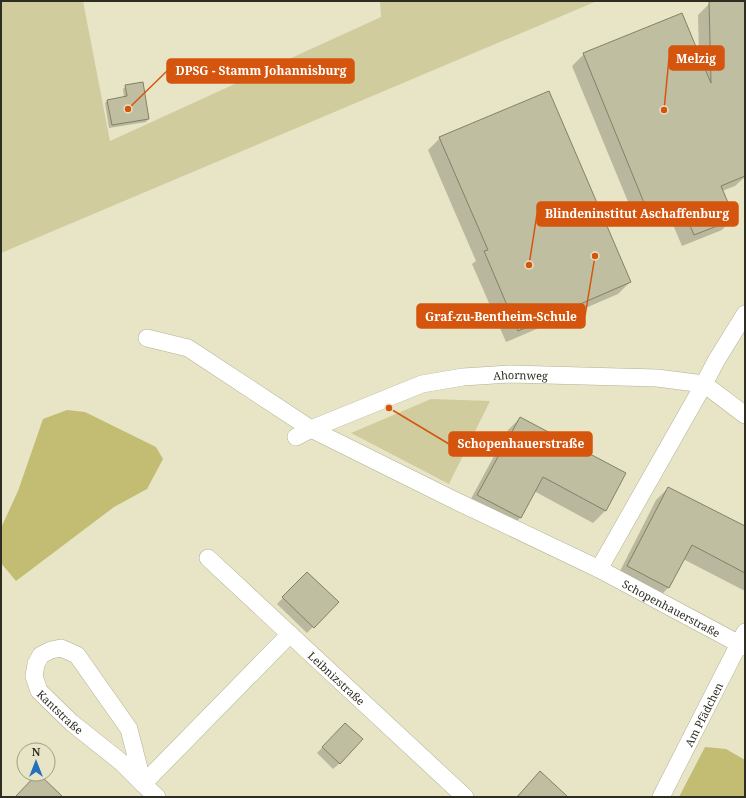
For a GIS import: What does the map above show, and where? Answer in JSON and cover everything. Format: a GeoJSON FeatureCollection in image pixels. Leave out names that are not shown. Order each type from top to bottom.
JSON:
{"type":"FeatureCollection","features":[{"type":"Feature","properties":{"kind":"street"},"geometry":{"type":"LineString","coordinates":[[599,569],[720,354],[745,314]]}},
{"type":"Feature","properties":{"kind":"street","name":"Schopenhauerstraße"},"geometry":{"type":"LineString","coordinates":[[147,338],[188,348],[311,429],[743,641]]}},
{"type":"Feature","properties":{"kind":"street","name":"Ahornweg"},"geometry":{"type":"LineString","coordinates":[[296,437],[311,429],[422,384],[463,377],[510,374],[657,378],[704,384]]}},
{"type":"Feature","properties":{"kind":"street"},"geometry":{"type":"LineString","coordinates":[[704,384],[745,416]]}},
{"type":"Feature","properties":{"kind":"street","name":"Leibnizstraße"},"geometry":{"type":"LineString","coordinates":[[208,558],[466,797]]}},
{"type":"Feature","properties":{"kind":"street"},"geometry":{"type":"LineString","coordinates":[[143,784],[290,634]]}},
{"type":"Feature","properties":{"kind":"street","name":"Am Pfädchen"},"geometry":{"type":"LineString","coordinates":[[661,797],[743,641]]}},
{"type":"Feature","properties":{"kind":"street","name":"Kantstraße"},"geometry":{"type":"LineString","coordinates":[[143,784],[129,730],[76,655],[61,648],[41,654],[36,664],[34,676],[39,691],[72,723],[121,762],[143,784],[157,797]]}},
{"type":"Feature","properties":{"kind":"shaded area"},"geometry":{"type":"Polygon","coordinates":[[[1,1],[83,1],[110,141],[381,17],[380,1],[597,1],[1,253],[1,1]]]}},
{"type":"Feature","properties":{"kind":"shaded area"},"geometry":{"type":"Polygon","coordinates":[[[431,399],[490,401],[449,484],[351,433],[431,399]]]}},
{"type":"Feature","properties":{"kind":"shaded area"},"geometry":{"type":"Polygon","coordinates":[[[67,410],[85,412],[156,447],[163,459],[147,489],[114,507],[16,581],[1,563],[1,528],[18,491],[43,419],[67,410]]]}},
{"type":"Feature","properties":{"kind":"shaded area"},"geometry":{"type":"Polygon","coordinates":[[[705,747],[726,749],[745,760],[745,797],[679,797],[705,747]]]}},
{"type":"Feature","properties":{"kind":"building"},"geometry":{"type":"Polygon","coordinates":[[[709,1],[745,1],[745,176],[721,186],[735,219],[694,235],[680,202],[649,215],[583,53],[682,13],[711,83],[709,1]]]}},
{"type":"Feature","properties":{"kind":"building"},"geometry":{"type":"Polygon","coordinates":[[[143,82],[149,119],[112,125],[107,100],[127,96],[125,85],[143,82]]]}},
{"type":"Feature","properties":{"kind":"building"},"geometry":{"type":"Polygon","coordinates":[[[549,91],[631,282],[518,331],[484,251],[488,250],[439,137],[549,91]]]}},
{"type":"Feature","properties":{"kind":"building"},"geometry":{"type":"Polygon","coordinates":[[[520,417],[626,473],[606,511],[543,477],[521,518],[477,495],[520,417]]]}},
{"type":"Feature","properties":{"kind":"building"},"geometry":{"type":"Polygon","coordinates":[[[668,487],[745,526],[745,573],[692,545],[669,588],[627,566],[668,487]]]}},
{"type":"Feature","properties":{"kind":"building"},"geometry":{"type":"Polygon","coordinates":[[[307,572],[339,602],[314,628],[282,597],[307,572]]]}},
{"type":"Feature","properties":{"kind":"building"},"geometry":{"type":"Polygon","coordinates":[[[345,723],[363,739],[340,764],[322,747],[345,723]]]}},
{"type":"Feature","properties":{"kind":"building"},"geometry":{"type":"Polygon","coordinates":[[[540,771],[568,797],[517,797],[540,771]]]}},
{"type":"Feature","properties":{"kind":"building"},"geometry":{"type":"Polygon","coordinates":[[[29,782],[47,782],[63,797],[15,797],[29,782]]]}},
{"type":"Feature","properties":{"kind":"place","name":"DPSG - Stamm Johannisburg"},"geometry":{"type":"Point","coordinates":[128,109]}},
{"type":"Feature","properties":{"kind":"place","name":"Melzig"},"geometry":{"type":"Point","coordinates":[664,110]}},
{"type":"Feature","properties":{"kind":"place","name":"Graf-zu-Bentheim-Schule"},"geometry":{"type":"Point","coordinates":[595,256]}},
{"type":"Feature","properties":{"kind":"place","name":"Blindeninstitut Aschaffenburg"},"geometry":{"type":"Point","coordinates":[529,265]}},
{"type":"Feature","properties":{"kind":"place","name":"Schopenhauerstraße"},"geometry":{"type":"Point","coordinates":[389,408]}}]}
